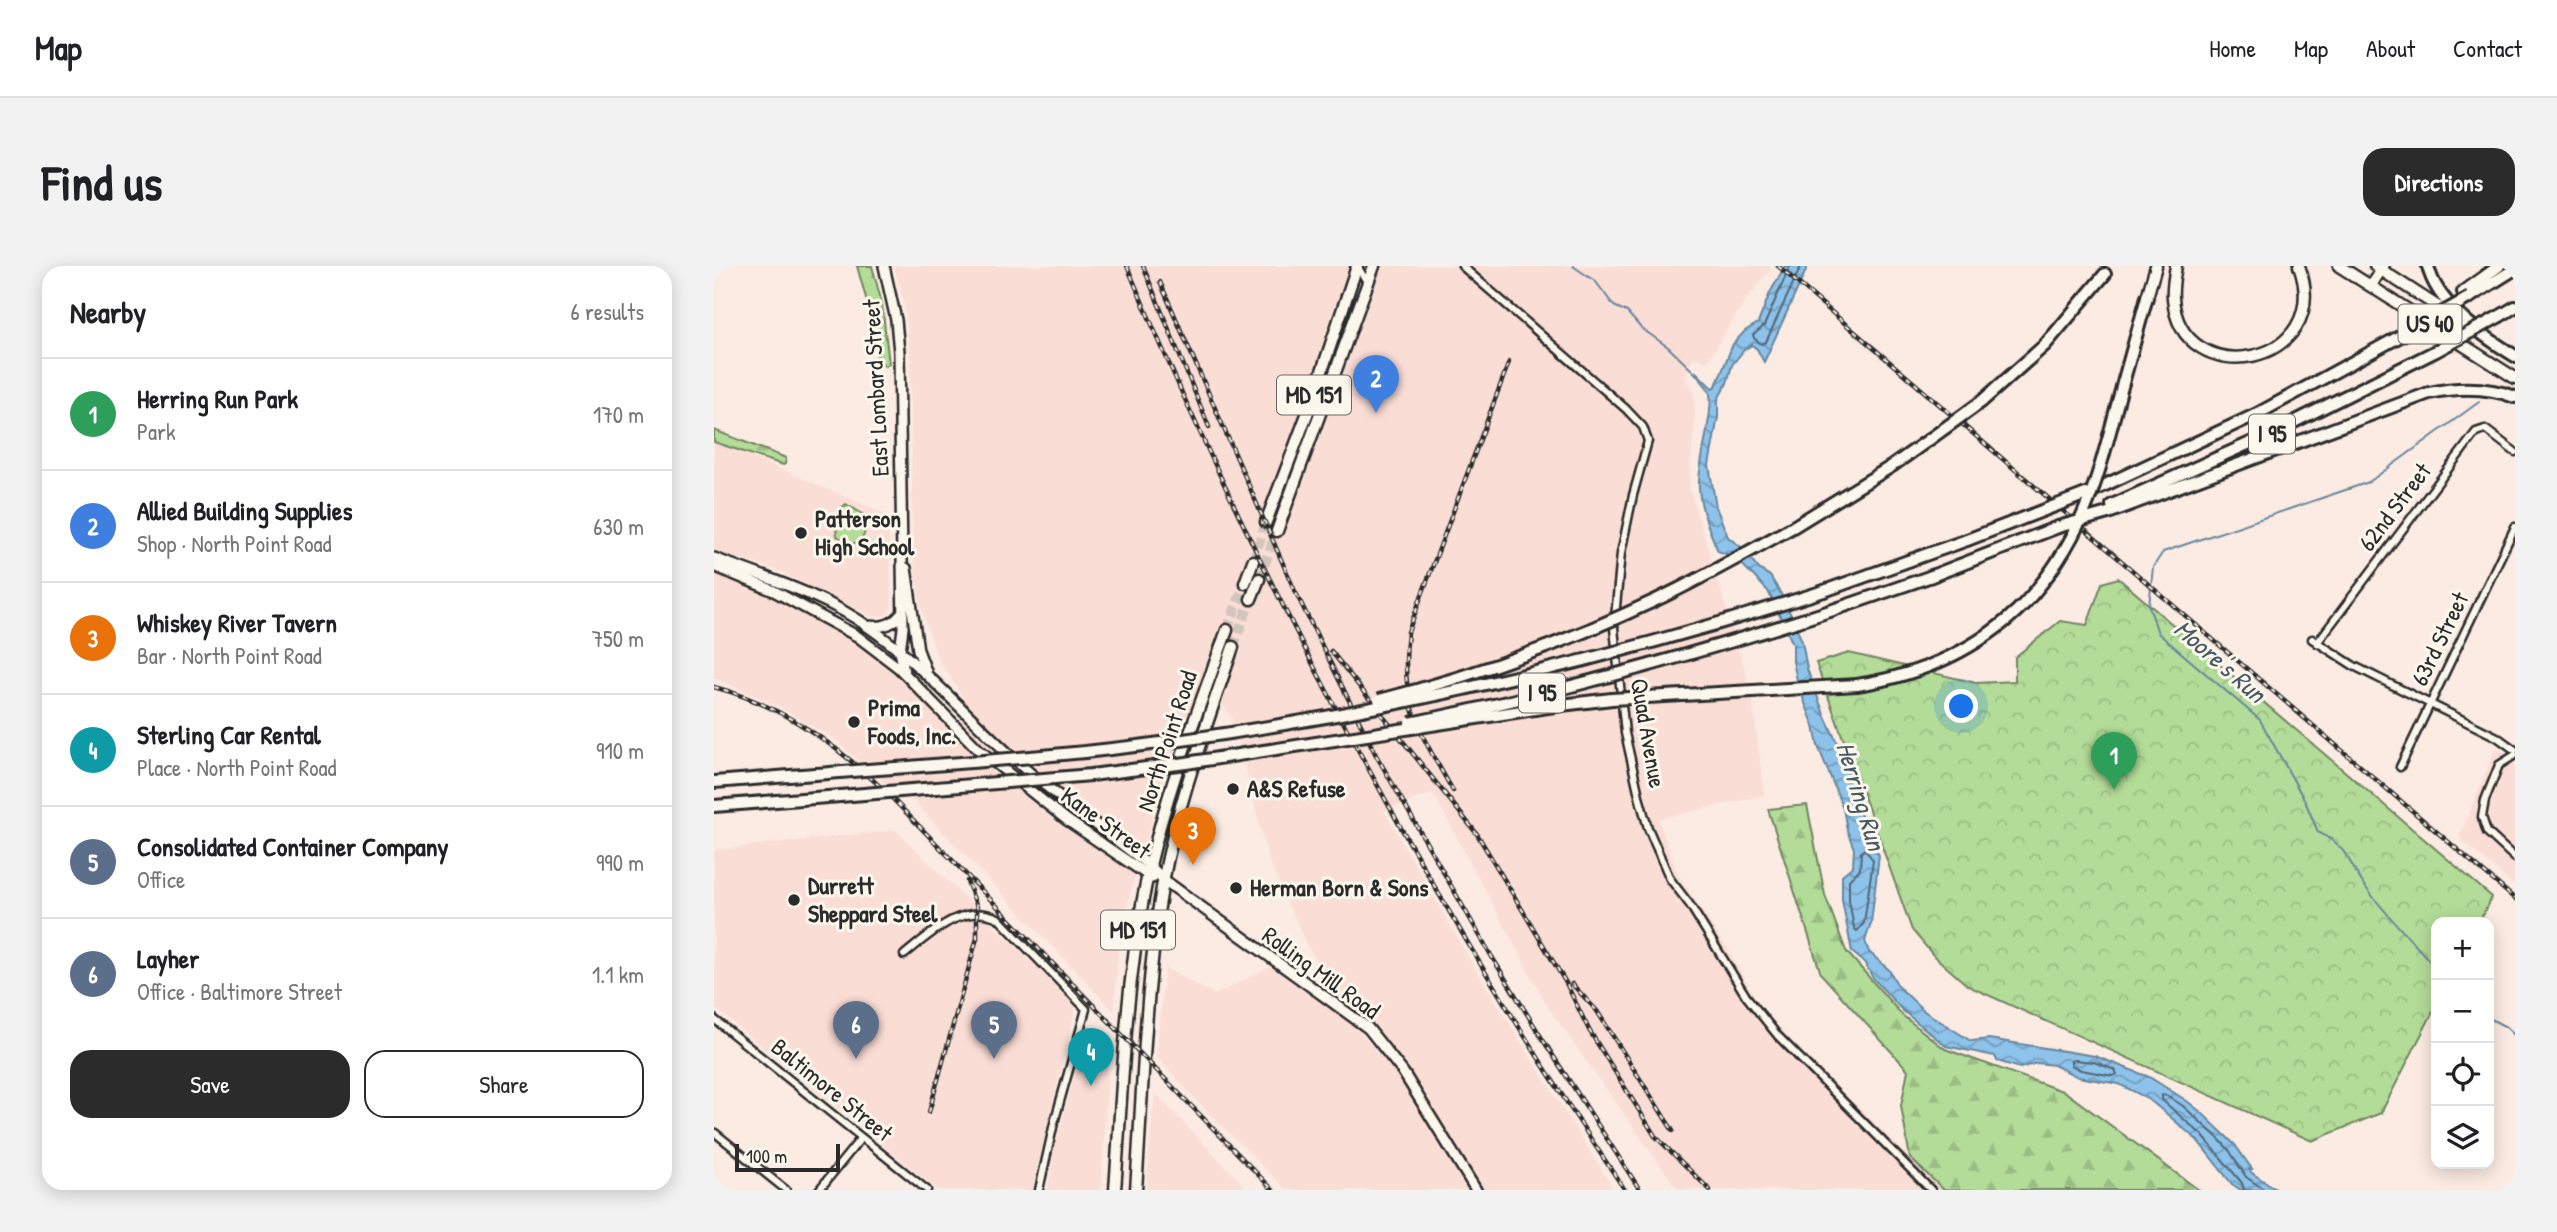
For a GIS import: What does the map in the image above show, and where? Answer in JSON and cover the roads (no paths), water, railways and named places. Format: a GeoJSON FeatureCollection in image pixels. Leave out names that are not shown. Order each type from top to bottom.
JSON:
{"type":"FeatureCollection","features":[{"type":"Feature","properties":{"kind":"highway"},"geometry":{"type":"LineString","coordinates":[[2428,266],[2443,298],[2496,344]]}},
{"type":"Feature","properties":{"kind":"highway"},"geometry":{"type":"LineString","coordinates":[[2467,295],[2499,266]]}},
{"type":"Feature","properties":{"kind":"highway"},"geometry":{"type":"LineString","coordinates":[[2467,295],[2515,269]]}},
{"type":"Feature","properties":{"kind":"highway"},"geometry":{"type":"LineString","coordinates":[[1298,721],[1427,688],[1552,644],[1656,600],[1793,527],[1871,479],[1981,402],[2045,345],[2108,270]]}},
{"type":"Feature","properties":{"kind":"highway","name":"I 95"},"geometry":{"type":"LineString","coordinates":[[714,782],[1086,752],[1298,721],[1430,698],[1672,638],[1824,592],[2086,494],[2258,414],[2408,332],[2467,295]]}},
{"type":"Feature","properties":{"kind":"highway"},"geometry":{"type":"LineString","coordinates":[[1249,754],[1599,700],[1857,685],[1903,676],[1949,658],[1993,631],[2024,604],[2058,564],[2085,512],[2147,297]]}},
{"type":"Feature","properties":{"kind":"highway","name":"I 95"},"geometry":{"type":"LineString","coordinates":[[714,806],[1091,775],[1249,754],[1435,718],[1677,658],[1830,611],[2106,511],[2268,435],[2436,351],[2515,307]]}},
{"type":"Feature","properties":{"kind":"highway","name":"US 40"},"geometry":{"type":"LineString","coordinates":[[2496,344],[2515,356]]}},
{"type":"Feature","properties":{"kind":"highway"},"geometry":{"type":"LineString","coordinates":[[2106,511],[2429,393],[2469,388],[2515,397]]}},
{"type":"Feature","properties":{"kind":"main road","name":"East Lombard Street"},"geometry":{"type":"LineString","coordinates":[[884,266],[896,320],[899,352],[903,612],[900,651],[904,673]]}},
{"type":"Feature","properties":{"kind":"main road","name":"MD 151"},"geometry":{"type":"LineString","coordinates":[[1266,522],[1304,423],[1357,266]]}},
{"type":"Feature","properties":{"kind":"main road","name":"MD 151"},"geometry":{"type":"LineString","coordinates":[[1277,531],[1374,266]]}},
{"type":"Feature","properties":{"kind":"main road"},"geometry":{"type":"LineString","coordinates":[[2147,297],[2156,266]]}},
{"type":"Feature","properties":{"kind":"main road"},"geometry":{"type":"LineString","coordinates":[[2176,266],[2173,301],[2183,328],[2203,349],[2229,358],[2242,358],[2255,357],[2277,346],[2295,328],[2305,305],[2306,291],[2299,266]]}},
{"type":"Feature","properties":{"kind":"main road","name":"US 40"},"geometry":{"type":"LineString","coordinates":[[2340,266],[2515,378]]}},
{"type":"Feature","properties":{"kind":"main road"},"geometry":{"type":"LineString","coordinates":[[2371,286],[2380,267]]}},
{"type":"Feature","properties":{"kind":"main road","name":"US 40"},"geometry":{"type":"LineString","coordinates":[[2380,267],[2496,344]]}},
{"type":"Feature","properties":{"kind":"main road"},"geometry":{"type":"LineString","coordinates":[[1325,362],[1338,368]]}},
{"type":"Feature","properties":{"kind":"main road"},"geometry":{"type":"LineString","coordinates":[[1304,423],[1316,428]]}},
{"type":"Feature","properties":{"kind":"main road","name":"East Lombard Street"},"geometry":{"type":"LineString","coordinates":[[902,551],[920,661],[932,681]]}},
{"type":"Feature","properties":{"kind":"main road","name":"Kane Street"},"geometry":{"type":"LineString","coordinates":[[714,558],[823,601],[868,626],[900,651],[1021,766],[1150,866],[1164,880]]}},
{"type":"Feature","properties":{"kind":"main road"},"geometry":{"type":"LineString","coordinates":[[1245,583],[1253,561]]}},
{"type":"Feature","properties":{"kind":"main road","name":"Kane Street"},"geometry":{"type":"LineString","coordinates":[[714,566],[793,601],[857,636],[904,673],[978,749],[1068,820],[1148,877],[1164,880]]}},
{"type":"Feature","properties":{"kind":"main road"},"geometry":{"type":"LineString","coordinates":[[1251,599],[1259,579]]}},
{"type":"Feature","properties":{"kind":"main road"},"geometry":{"type":"LineString","coordinates":[[868,626],[890,624],[903,612]]}},
{"type":"Feature","properties":{"kind":"main road"},"geometry":{"type":"LineString","coordinates":[[884,656],[913,643],[915,626]]}},
{"type":"Feature","properties":{"kind":"main road","name":"North Point Road"},"geometry":{"type":"LineString","coordinates":[[1150,866],[1168,797],[1227,631]]}},
{"type":"Feature","properties":{"kind":"main road","name":"North Point Road"},"geometry":{"type":"LineString","coordinates":[[1164,880],[1191,772],[1233,647]]}},
{"type":"Feature","properties":{"kind":"main road"},"geometry":{"type":"LineString","coordinates":[[1178,768],[1191,772]]}},
{"type":"Feature","properties":{"kind":"main road","name":"MD 151"},"geometry":{"type":"LineString","coordinates":[[1115,1190],[1129,994],[1150,866]]}},
{"type":"Feature","properties":{"kind":"main road","name":"MD 151"},"geometry":{"type":"LineString","coordinates":[[1136,1190],[1147,1000],[1164,880]]}},
{"type":"Feature","properties":{"kind":"main road","name":"Rolling Mill Road"},"geometry":{"type":"LineString","coordinates":[[1164,880],[1368,1028],[1415,1089],[1476,1190]]}},
{"type":"Feature","properties":{"kind":"street"},"geometry":{"type":"LineString","coordinates":[[1357,266],[1369,285]]}},
{"type":"Feature","properties":{"kind":"street","name":"Quad Avenue"},"geometry":{"type":"LineString","coordinates":[[1462,266],[1626,409],[1646,432],[1647,448],[1633,495],[1621,553],[1614,628],[1625,733],[1633,772],[1648,828],[1670,879],[1762,1018],[1931,1190]]}},
{"type":"Feature","properties":{"kind":"street","name":"62nd Street"},"geometry":{"type":"LineString","coordinates":[[2430,703],[2354,666],[2314,641],[2476,432],[2485,429],[2515,452]]}},
{"type":"Feature","properties":{"kind":"street","name":"63rd Street"},"geometry":{"type":"LineString","coordinates":[[2400,767],[2515,527]]}},
{"type":"Feature","properties":{"kind":"street"},"geometry":{"type":"LineString","coordinates":[[2430,703],[2513,748],[2515,739]]}},
{"type":"Feature","properties":{"kind":"street"},"geometry":{"type":"LineString","coordinates":[[2515,755],[2499,765],[2485,800],[2482,817],[2487,832],[2515,859]]}},
{"type":"Feature","properties":{"kind":"street"},"geometry":{"type":"LineString","coordinates":[[904,955],[942,926],[972,914],[986,913],[998,918],[1086,1009],[1054,1123],[1039,1190]]}},
{"type":"Feature","properties":{"kind":"street","name":"Baltimore Street"},"geometry":{"type":"LineString","coordinates":[[714,1020],[927,1190]]}},
{"type":"Feature","properties":{"kind":"street"},"geometry":{"type":"LineString","coordinates":[[714,1132],[786,1190]]}},
{"type":"Feature","properties":{"kind":"street"},"geometry":{"type":"LineString","coordinates":[[819,1190],[861,1138]]}},
{"type":"Feature","properties":{"kind":"water","name":"Herring Run"},"geometry":{"type":"Polygon","coordinates":[[[1785,266],[1808,266],[1764,362],[1752,345],[1744,350],[1732,365],[1727,383],[1718,399],[1718,417],[1709,465],[1716,507],[1728,537],[1740,546],[1759,569],[1770,576],[1784,599],[1802,641],[1807,669],[1824,714],[1850,778],[1855,783],[1859,810],[1866,830],[1879,855],[1871,923],[1865,941],[1869,952],[1889,970],[1898,986],[1924,1011],[1971,1041],[1989,1039],[2095,1056],[2149,1077],[2202,1113],[2235,1145],[2252,1173],[2277,1190],[2241,1190],[2232,1184],[2197,1140],[2147,1098],[2119,1084],[2078,1077],[2054,1065],[2037,1063],[2020,1068],[1997,1061],[1995,1056],[1946,1046],[1902,1010],[1873,978],[1864,962],[1852,952],[1842,900],[1842,875],[1853,866],[1854,849],[1843,808],[1818,746],[1814,726],[1798,685],[1793,644],[1768,591],[1736,558],[1718,551],[1703,512],[1699,488],[1710,399],[1708,389],[1697,373],[1712,388],[1716,386],[1733,344],[1745,331],[1758,323],[1785,266]]]}},
{"type":"Feature","properties":{"kind":"waterway"},"geometry":{"type":"LineString","coordinates":[[1573,266],[1596,282],[1614,306],[1627,312],[1641,328],[1668,347],[1697,375]]}},
{"type":"Feature","properties":{"kind":"waterway","name":"Moore's Run"},"geometry":{"type":"LineString","coordinates":[[2431,962],[2375,899],[2343,851],[2318,832],[2305,801],[2260,720],[2158,633],[2149,606],[2153,567],[2163,552],[2369,482],[2479,402]]}},
{"type":"Feature","properties":{"kind":"waterway","name":"Moore's Run"},"geometry":{"type":"LineString","coordinates":[[2494,1021],[2515,1036]]}},
{"type":"Feature","properties":{"kind":"tunnel"},"geometry":{"type":"LineString","coordinates":[[1253,561],[1266,522]]}},
{"type":"Feature","properties":{"kind":"tunnel"},"geometry":{"type":"LineString","coordinates":[[1259,579],[1277,531]]}},
{"type":"Feature","properties":{"kind":"tunnel"},"geometry":{"type":"LineString","coordinates":[[1227,630],[1245,583]]}},
{"type":"Feature","properties":{"kind":"tunnel"},"geometry":{"type":"LineString","coordinates":[[1233,647],[1251,599]]}},
{"type":"Feature","properties":{"kind":"railway"},"geometry":{"type":"LineString","coordinates":[[1127,266],[1234,506],[1353,740],[1483,969],[1625,1190]]}},
{"type":"Feature","properties":{"kind":"railway"},"geometry":{"type":"LineString","coordinates":[[1143,266],[1209,427]]}},
{"type":"Feature","properties":{"kind":"railway"},"geometry":{"type":"LineString","coordinates":[[1778,266],[2515,899]]}},
{"type":"Feature","properties":{"kind":"railway"},"geometry":{"type":"LineString","coordinates":[[1160,282],[1294,589],[1376,755],[1492,957],[1640,1190]]}},
{"type":"Feature","properties":{"kind":"railway"},"geometry":{"type":"LineString","coordinates":[[1453,791],[1414,716],[1406,679],[1408,632],[1509,362]]}},
{"type":"Feature","properties":{"kind":"railway"},"geometry":{"type":"LineString","coordinates":[[1331,651],[1477,834],[1566,983],[1589,1030],[1655,1136],[1710,1190]]}},
{"type":"Feature","properties":{"kind":"railway"},"geometry":{"type":"LineString","coordinates":[[714,687],[763,704],[785,716],[828,743],[868,775],[1273,1190]]}},
{"type":"Feature","properties":{"kind":"railway"},"geometry":{"type":"LineString","coordinates":[[929,1112],[977,938],[977,907],[967,881]]}},
{"type":"Feature","properties":{"kind":"railway"},"geometry":{"type":"LineString","coordinates":[[1572,984],[1597,1011],[1673,1131]]}},
{"type":"Feature","properties":{"kind":"place","name":"Allied Building Supplies"},"geometry":{"type":"Point","coordinates":[1376,413]}},
{"type":"Feature","properties":{"kind":"place","name":"Patterson High School"},"geometry":{"type":"Point","coordinates":[801,533]}},
{"type":"Feature","properties":{"kind":"place","name":"Prima Foods, Inc."},"geometry":{"type":"Point","coordinates":[854,722]}},
{"type":"Feature","properties":{"kind":"place","name":"A&S Refuse"},"geometry":{"type":"Point","coordinates":[1233,789]}},
{"type":"Feature","properties":{"kind":"place","name":"Herring Run Park"},"geometry":{"type":"Point","coordinates":[2114,790]}},
{"type":"Feature","properties":{"kind":"place","name":"Whiskey River Tavern"},"geometry":{"type":"Point","coordinates":[1193,865]}},
{"type":"Feature","properties":{"kind":"place","name":"Herman Born & Sons"},"geometry":{"type":"Point","coordinates":[1236,888]}},
{"type":"Feature","properties":{"kind":"place","name":"Durrett Sheppard Steel"},"geometry":{"type":"Point","coordinates":[794,900]}},
{"type":"Feature","properties":{"kind":"place","name":"Layher"},"geometry":{"type":"Point","coordinates":[856,1059]}},
{"type":"Feature","properties":{"kind":"place","name":"Consolidated Container Company"},"geometry":{"type":"Point","coordinates":[994,1059]}},
{"type":"Feature","properties":{"kind":"place","name":"Sterling Car Rental"},"geometry":{"type":"Point","coordinates":[1091,1086]}}]}
